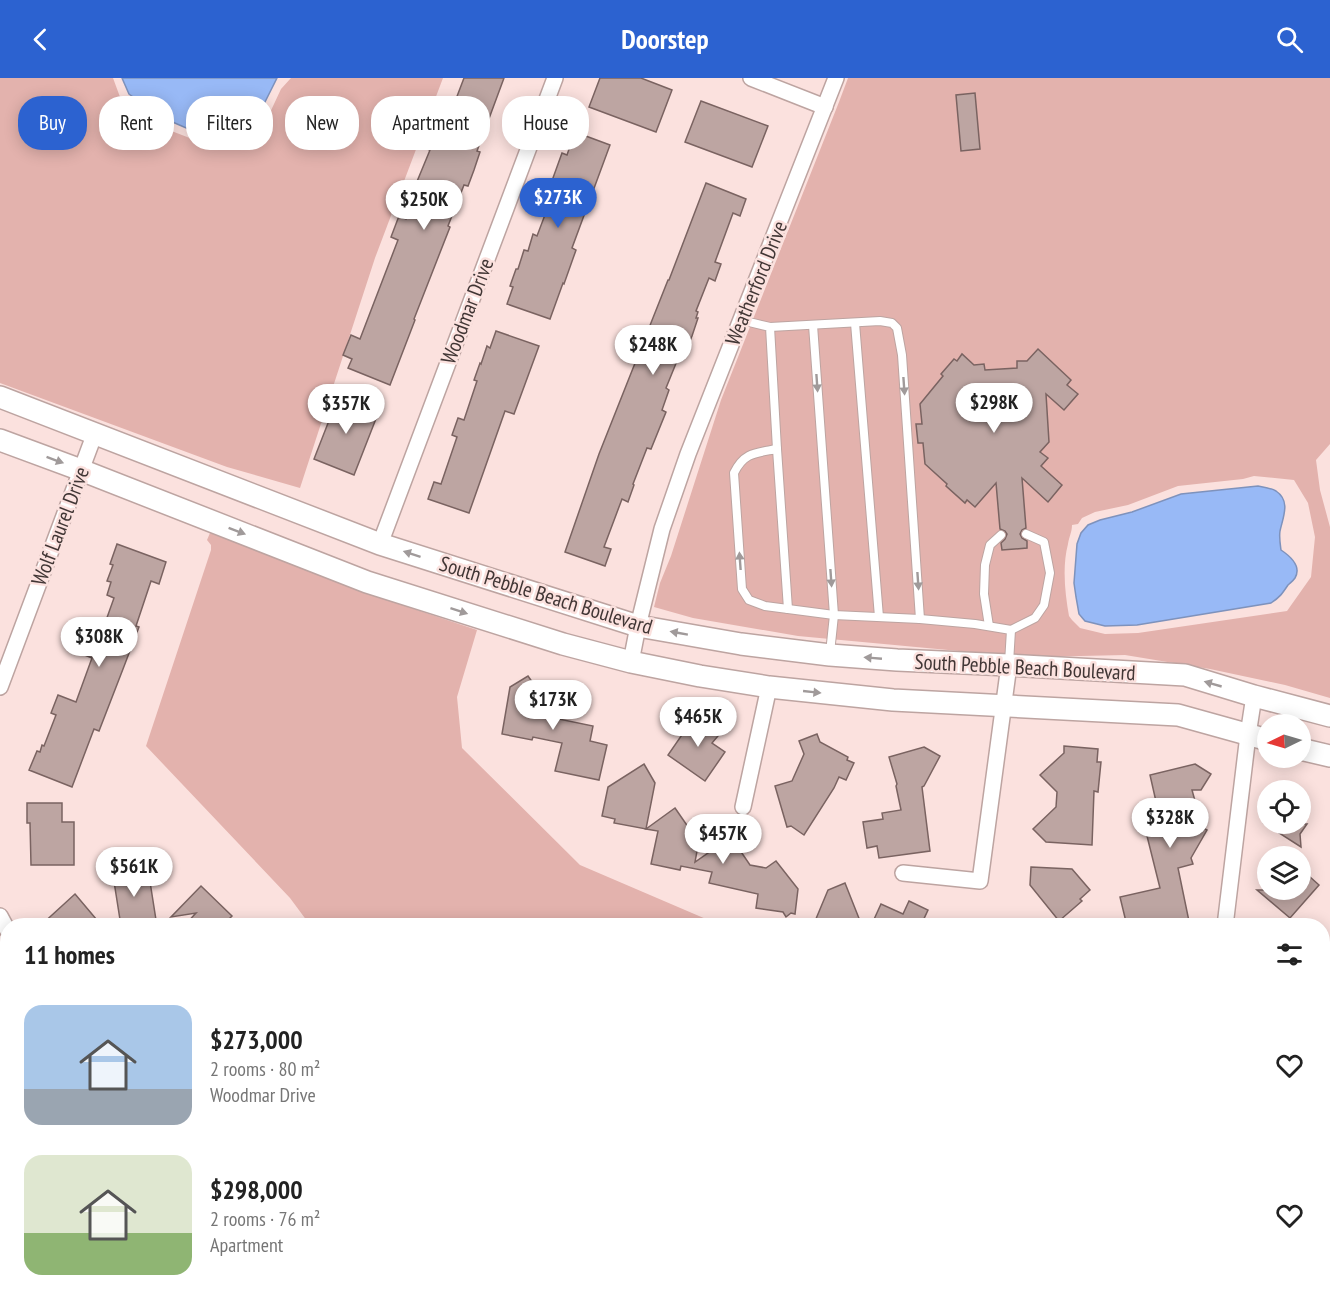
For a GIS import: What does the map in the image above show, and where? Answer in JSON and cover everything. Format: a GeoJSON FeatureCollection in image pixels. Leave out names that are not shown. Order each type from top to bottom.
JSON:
{"type":"FeatureCollection","features":[{"type":"Feature","properties":{"kind":"street","name":"Woodmar Drive"},"geometry":{"type":"LineString","coordinates":[[380,544],[555,78]]}},
{"type":"Feature","properties":{"kind":"street"},"geometry":{"type":"LineString","coordinates":[[751,78],[825,107]]}},
{"type":"Feature","properties":{"kind":"street","name":"Weatherford Drive"},"geometry":{"type":"LineString","coordinates":[[631,662],[662,529],[688,454],[836,78]]}},
{"type":"Feature","properties":{"kind":"street","name":"South Pebble Beach Boulevard"},"geometry":{"type":"LineString","coordinates":[[0,397],[380,544],[638,626],[741,644],[830,655],[1185,675],[1330,716]]}},
{"type":"Feature","properties":{"kind":"street","name":"Wolf Laurel Drive"},"geometry":{"type":"LineString","coordinates":[[0,687],[95,433]]}},
{"type":"Feature","properties":{"kind":"street","name":"South Pebble Beach Boulevard"},"geometry":{"type":"LineString","coordinates":[[0,440],[367,582],[563,644],[631,662],[769,687],[893,700],[1178,715],[1257,738]]}},
{"type":"Feature","properties":{"kind":"street"},"geometry":{"type":"LineString","coordinates":[[903,873],[980,881],[1009,665]]}},
{"type":"Feature","properties":{"kind":"street"},"geometry":{"type":"LineString","coordinates":[[743,807],[769,687]]}},
{"type":"Feature","properties":{"kind":"street"},"geometry":{"type":"LineString","coordinates":[[1254,696],[1257,728]]}},
{"type":"Feature","properties":{"kind":"street"},"geometry":{"type":"LineString","coordinates":[[1226,918],[1257,744]]}},
{"type":"Feature","properties":{"kind":"street"},"geometry":{"type":"LineString","coordinates":[[1311,752],[1330,756]]}},
{"type":"Feature","properties":{"kind":"lane"},"geometry":{"type":"LineString","coordinates":[[741,320],[770,327],[880,321],[892,323],[897,328],[902,355],[921,619]]}},
{"type":"Feature","properties":{"kind":"lane"},"geometry":{"type":"LineString","coordinates":[[855,323],[879,617]]}},
{"type":"Feature","properties":{"kind":"lane"},"geometry":{"type":"LineString","coordinates":[[813,325],[834,615],[830,655]]}},
{"type":"Feature","properties":{"kind":"lane"},"geometry":{"type":"LineString","coordinates":[[770,327],[788,609]]}},
{"type":"Feature","properties":{"kind":"lane"},"geometry":{"type":"LineString","coordinates":[[777,449],[750,455],[739,463],[734,473],[742,590],[749,600],[765,606],[834,615],[921,619],[1011,630],[1035,618],[1044,605],[1050,573],[1044,542],[1026,534]]}},
{"type":"Feature","properties":{"kind":"lane"},"geometry":{"type":"LineString","coordinates":[[989,626],[984,594],[985,566],[990,545],[1001,535]]}},
{"type":"Feature","properties":{"kind":"lane"},"geometry":{"type":"LineString","coordinates":[[1009,665],[1011,630]]}},
{"type":"Feature","properties":{"kind":"shaded area"},"geometry":{"type":"Polygon","coordinates":[[[0,78],[113,78],[120,96],[99,96],[99,150],[174,150],[174,132],[186,137],[186,150],[273,150],[273,106],[281,89],[291,78],[443,78],[436,96],[371,96],[371,150],[416,150],[375,258],[300,488],[227,467],[0,383],[0,78]]]}},
{"type":"Feature","properties":{"kind":"shaded area"},"geometry":{"type":"Polygon","coordinates":[[[848,78],[1330,78],[1330,444],[1316,460],[1320,490],[1330,527],[1330,698],[1285,685],[1210,669],[1125,655],[1035,657],[798,636],[693,618],[654,607],[721,400],[848,78]],[[1254,476],[1178,486],[1128,505],[1095,512],[1082,518],[1078,524],[1072,525],[1066,553],[1065,580],[1069,616],[1080,628],[1105,634],[1138,633],[1287,611],[1311,577],[1315,537],[1308,503],[1294,480],[1254,476]]]}},
{"type":"Feature","properties":{"kind":"shaded area"},"geometry":{"type":"Polygon","coordinates":[[[210,533],[393,602],[477,630],[457,697],[462,748],[580,865],[704,918],[305,918],[290,898],[146,746],[211,550],[211,545],[207,540],[210,533]]]}},
{"type":"Feature","properties":{"kind":"water"},"geometry":{"type":"Polygon","coordinates":[[[122,78],[277,78],[268,96],[186,96],[186,128],[174,123],[174,96],[132,96],[122,78]]]}},
{"type":"Feature","properties":{"kind":"water"},"geometry":{"type":"Polygon","coordinates":[[[1258,486],[1270,488],[1281,495],[1285,509],[1280,531],[1281,550],[1291,558],[1297,569],[1295,578],[1274,601],[1137,625],[1105,626],[1085,621],[1079,614],[1074,583],[1077,544],[1081,533],[1088,525],[1181,494],[1258,486]]]}},
{"type":"Feature","properties":{"kind":"building"},"geometry":{"type":"Polygon","coordinates":[[[464,78],[504,78],[490,116],[490,96],[457,96],[464,78]]]}},
{"type":"Feature","properties":{"kind":"building"},"geometry":{"type":"Polygon","coordinates":[[[600,78],[641,78],[672,90],[656,132],[589,107],[600,78]]]}},
{"type":"Feature","properties":{"kind":"building"},"geometry":{"type":"Polygon","coordinates":[[[975,93],[980,149],[961,151],[956,95],[975,93]]]}},
{"type":"Feature","properties":{"kind":"building"},"geometry":{"type":"Polygon","coordinates":[[[701,101],[768,126],[752,167],[685,142],[701,101]]]}},
{"type":"Feature","properties":{"kind":"building"},"geometry":{"type":"Polygon","coordinates":[[[589,137],[610,145],[572,248],[576,250],[550,319],[507,304],[516,269],[518,269],[524,250],[528,251],[533,234],[537,236],[554,191],[549,189],[562,153],[567,155],[569,150],[589,150],[589,137]]]}},
{"type":"Feature","properties":{"kind":"building"},"geometry":{"type":"Polygon","coordinates":[[[430,150],[477,150],[480,152],[468,186],[464,185],[448,226],[450,227],[390,385],[348,368],[352,359],[343,355],[351,335],[360,339],[398,240],[391,237],[399,216],[406,219],[420,186],[416,184],[430,150]]]}},
{"type":"Feature","properties":{"kind":"building"},"geometry":{"type":"Polygon","coordinates":[[[706,183],[746,199],[740,216],[733,213],[715,262],[721,264],[715,281],[709,278],[696,311],[698,312],[696,318],[698,318],[692,336],[685,352],[683,351],[681,357],[679,356],[666,388],[669,390],[662,410],[666,412],[651,449],[647,448],[628,502],[622,499],[604,547],[611,549],[605,566],[565,552],[599,454],[706,183]]]}},
{"type":"Feature","properties":{"kind":"building"},"geometry":{"type":"Polygon","coordinates":[[[496,331],[539,346],[514,414],[505,411],[469,513],[428,499],[434,482],[441,484],[457,437],[452,435],[458,418],[464,420],[477,381],[474,380],[480,363],[487,346],[490,348],[496,331]]]}},
{"type":"Feature","properties":{"kind":"building"},"geometry":{"type":"Polygon","coordinates":[[[1038,349],[1071,380],[1067,385],[1078,394],[1064,410],[1046,394],[1049,442],[1040,452],[1048,458],[1041,466],[1062,485],[1048,502],[1022,478],[1026,528],[1020,534],[1027,541],[1027,548],[1002,550],[1001,543],[1007,534],[1000,529],[996,483],[975,507],[967,500],[965,503],[925,464],[923,443],[918,443],[916,424],[922,424],[920,404],[943,376],[941,374],[954,359],[957,361],[962,354],[974,365],[984,364],[985,370],[1017,368],[1017,361],[1027,361],[1038,349]]]}},
{"type":"Feature","properties":{"kind":"building"},"geometry":{"type":"Polygon","coordinates":[[[339,395],[379,411],[354,475],[314,459],[339,395]]]}},
{"type":"Feature","properties":{"kind":"building"},"geometry":{"type":"Polygon","coordinates":[[[117,544],[166,562],[159,584],[151,581],[136,626],[139,627],[123,669],[99,731],[94,729],[72,787],[29,770],[37,751],[40,752],[42,745],[44,746],[56,715],[51,713],[58,695],[76,702],[92,658],[75,651],[82,634],[99,640],[114,598],[107,595],[111,582],[107,581],[117,544]]]}},
{"type":"Feature","properties":{"kind":"building"},"geometry":{"type":"Polygon","coordinates":[[[528,676],[546,702],[551,703],[549,717],[593,726],[590,741],[607,745],[599,780],[555,771],[562,743],[502,734],[510,687],[528,676]]]}},
{"type":"Feature","properties":{"kind":"building"},"geometry":{"type":"Polygon","coordinates":[[[697,713],[711,723],[708,729],[718,736],[712,743],[725,752],[705,781],[668,755],[697,713]]]}},
{"type":"Feature","properties":{"kind":"building"},"geometry":{"type":"Polygon","coordinates":[[[817,734],[820,742],[848,757],[847,760],[854,763],[846,780],[839,777],[804,835],[791,826],[787,827],[775,786],[792,781],[804,754],[799,741],[817,734]]]}},
{"type":"Feature","properties":{"kind":"building"},"geometry":{"type":"Polygon","coordinates":[[[1064,746],[1098,749],[1097,762],[1101,762],[1098,792],[1094,791],[1092,845],[1046,842],[1033,829],[1056,807],[1057,792],[1040,775],[1064,753],[1064,746]]]}},
{"type":"Feature","properties":{"kind":"building"},"geometry":{"type":"Polygon","coordinates":[[[924,747],[940,756],[922,787],[930,851],[879,858],[877,846],[867,848],[863,822],[883,819],[882,813],[901,810],[897,784],[889,757],[924,747]]]}},
{"type":"Feature","properties":{"kind":"building"},"geometry":{"type":"Polygon","coordinates":[[[644,764],[655,783],[646,829],[614,823],[615,819],[602,816],[608,787],[644,764]]]}},
{"type":"Feature","properties":{"kind":"building"},"geometry":{"type":"Polygon","coordinates":[[[1195,764],[1211,774],[1201,790],[1192,790],[1195,801],[1191,808],[1196,807],[1200,826],[1207,830],[1191,858],[1193,864],[1178,868],[1188,918],[1125,918],[1120,897],[1160,888],[1146,832],[1162,828],[1150,775],[1195,764]]]}},
{"type":"Feature","properties":{"kind":"building"},"geometry":{"type":"Polygon","coordinates":[[[27,803],[62,803],[62,822],[74,822],[74,865],[31,865],[27,803]]]}},
{"type":"Feature","properties":{"kind":"building"},"geometry":{"type":"Polygon","coordinates":[[[675,808],[693,834],[700,835],[695,862],[731,837],[750,865],[766,868],[776,861],[798,889],[795,914],[791,913],[786,917],[783,912],[756,908],[758,894],[709,883],[712,872],[681,866],[680,870],[651,864],[658,831],[646,829],[675,808]]]}},
{"type":"Feature","properties":{"kind":"building"},"geometry":{"type":"Polygon","coordinates":[[[1281,834],[1300,834],[1299,846],[1281,834]]]}},
{"type":"Feature","properties":{"kind":"building"},"geometry":{"type":"Polygon","coordinates":[[[1031,867],[1072,869],[1090,890],[1080,899],[1082,901],[1062,918],[1057,918],[1030,885],[1031,867]]]}},
{"type":"Feature","properties":{"kind":"building"},"geometry":{"type":"Polygon","coordinates":[[[148,869],[156,918],[120,918],[113,875],[148,869]]]}},
{"type":"Feature","properties":{"kind":"building"},"geometry":{"type":"Polygon","coordinates":[[[1311,878],[1319,885],[1311,894],[1311,878]]]}},
{"type":"Feature","properties":{"kind":"building"},"geometry":{"type":"Polygon","coordinates":[[[845,883],[859,918],[816,918],[828,890],[845,883]]]}},
{"type":"Feature","properties":{"kind":"building"},"geometry":{"type":"Polygon","coordinates":[[[201,886],[232,916],[230,918],[191,918],[196,913],[171,917],[201,886]]]}},
{"type":"Feature","properties":{"kind":"building"},"geometry":{"type":"Polygon","coordinates":[[[75,894],[95,918],[49,918],[75,894]]]}},
{"type":"Feature","properties":{"kind":"building"},"geometry":{"type":"Polygon","coordinates":[[[1269,900],[1306,900],[1290,918],[1269,900]]]}},
{"type":"Feature","properties":{"kind":"building"},"geometry":{"type":"Polygon","coordinates":[[[909,901],[928,910],[924,918],[875,918],[881,904],[903,914],[909,901]]]}}]}
